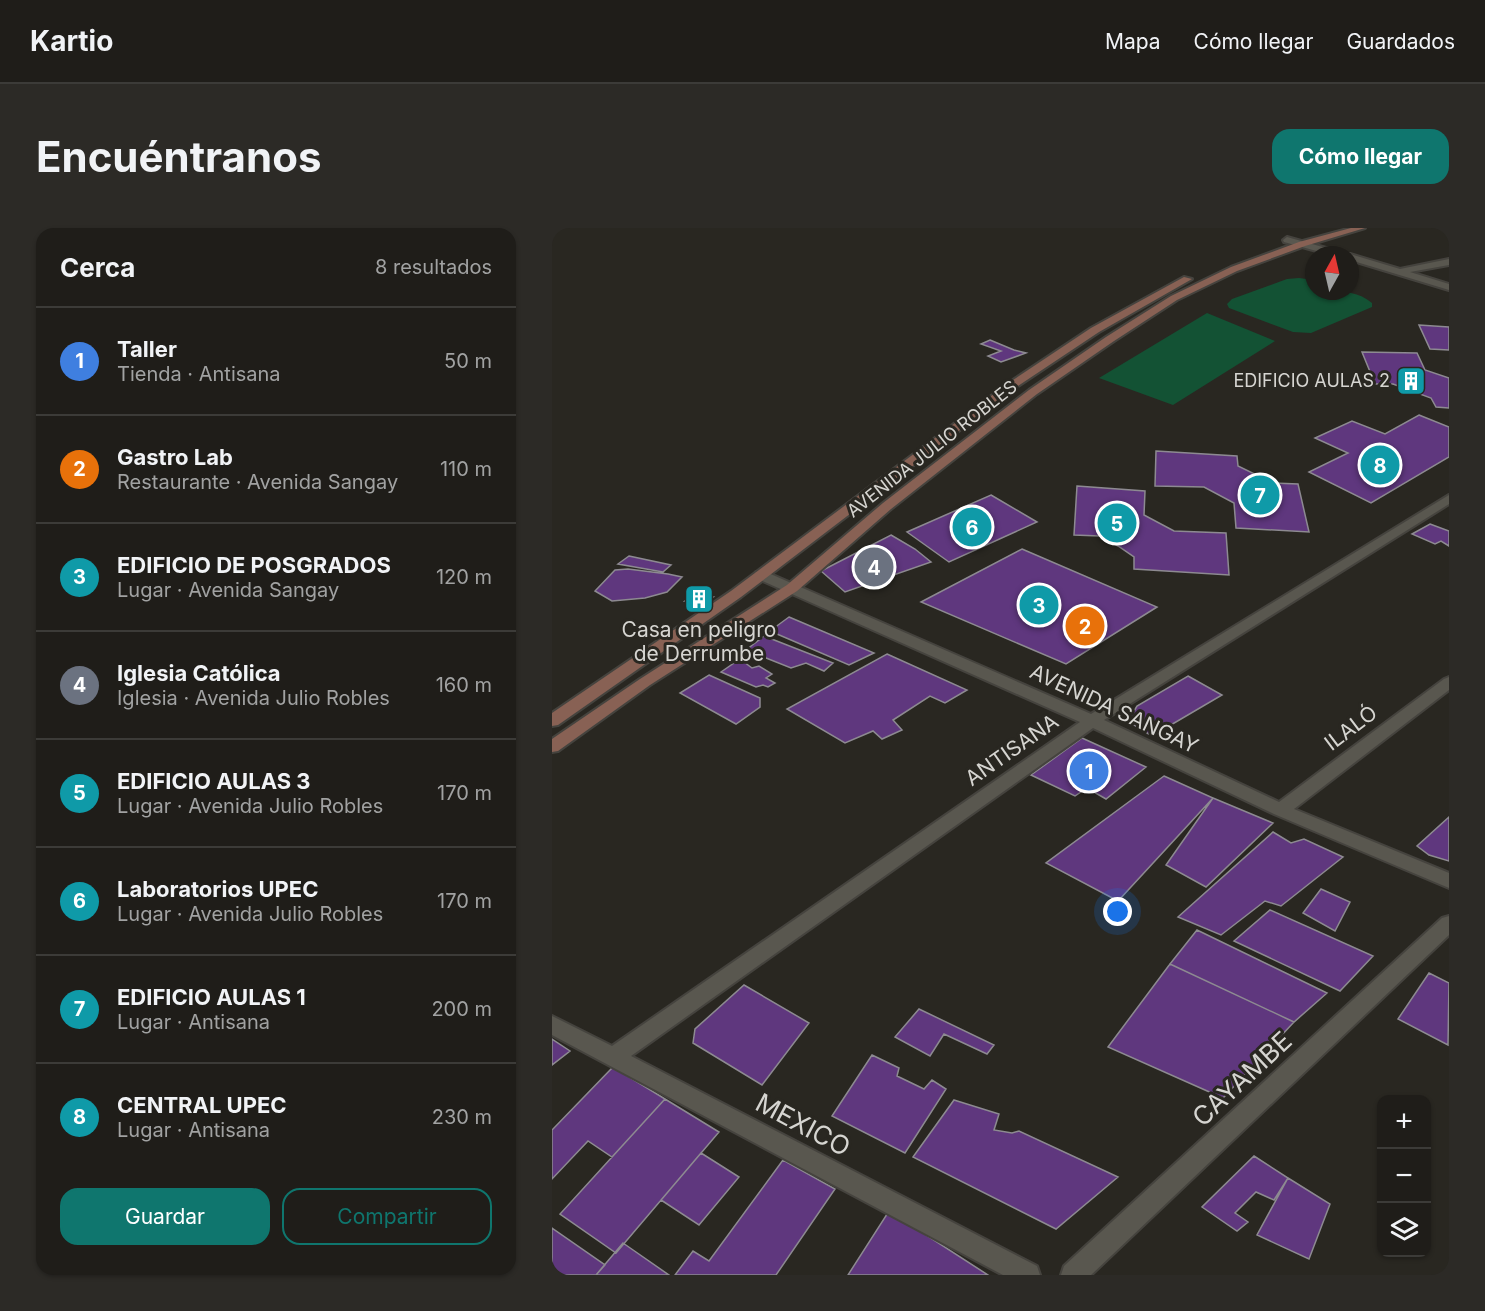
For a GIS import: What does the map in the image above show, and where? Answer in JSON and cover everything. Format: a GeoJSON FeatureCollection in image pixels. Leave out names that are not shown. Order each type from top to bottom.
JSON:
{"type":"FeatureCollection","features":[{"type":"Feature","properties":{"kind":"main road","name":"AVENIDA JULIO ROBLES"},"geometry":{"type":"LineString","coordinates":[[552,721],[761,575],[1011,386],[1095,330],[1161,291],[1221,263],[1329,228]]}},
{"type":"Feature","properties":{"kind":"main road","name":"AVENIDA JULIO ROBLES"},"geometry":{"type":"LineString","coordinates":[[552,747],[645,682],[792,588],[896,499],[1034,392],[1110,339],[1174,298],[1234,269],[1302,244],[1361,228]]}},
{"type":"Feature","properties":{"kind":"street"},"geometry":{"type":"LineString","coordinates":[[1287,240],[1309,246]]}},
{"type":"Feature","properties":{"kind":"street"},"geometry":{"type":"LineString","coordinates":[[1359,259],[1449,287]]}},
{"type":"Feature","properties":{"kind":"street"},"geometry":{"type":"LineString","coordinates":[[1402,271],[1449,261]]}},
{"type":"Feature","properties":{"kind":"street","name":"ANTISANA"},"geometry":{"type":"LineString","coordinates":[[613,1057],[1092,721],[1449,499]]}},
{"type":"Feature","properties":{"kind":"street","name":"AVENIDA SANGAY"},"geometry":{"type":"LineString","coordinates":[[761,575],[1092,721],[1280,810],[1449,881]]}},
{"type":"Feature","properties":{"kind":"street","name":"ILALÓ"},"geometry":{"type":"LineString","coordinates":[[1280,810],[1449,682]]}},
{"type":"Feature","properties":{"kind":"street","name":"CAYAMBE"},"geometry":{"type":"LineString","coordinates":[[1073,1275],[1449,923]]}},
{"type":"Feature","properties":{"kind":"street","name":"MEXICO"},"geometry":{"type":"LineString","coordinates":[[552,1026],[1028,1275]]}},
{"type":"Feature","properties":{"kind":"green space"},"geometry":{"type":"Polygon","coordinates":[[[1287,279],[1305,279],[1305,300],[1359,300],[1359,295],[1372,303],[1372,307],[1311,333],[1293,332],[1229,308],[1227,304],[1232,299],[1287,279]]]}},
{"type":"Feature","properties":{"kind":"green space"},"geometry":{"type":"Polygon","coordinates":[[[1207,313],[1275,341],[1173,405],[1099,378],[1207,313]]]}},
{"type":"Feature","properties":{"kind":"building"},"geometry":{"type":"Polygon","coordinates":[[[1419,325],[1449,327],[1449,350],[1430,349],[1419,325]]]}},
{"type":"Feature","properties":{"kind":"building"},"geometry":{"type":"Polygon","coordinates":[[[990,340],[1026,353],[1001,362],[988,356],[1001,351],[981,344],[990,340]]]}},
{"type":"Feature","properties":{"kind":"building","name":"EDIFICIO AULAS 2"},"geometry":{"type":"Polygon","coordinates":[[[1362,352],[1417,353],[1425,370],[1449,378],[1449,408],[1436,407],[1431,398],[1393,384],[1375,384],[1362,352]]]}},
{"type":"Feature","properties":{"kind":"building"},"geometry":{"type":"Polygon","coordinates":[[[1419,415],[1449,427],[1449,457],[1371,503],[1309,472],[1348,453],[1315,438],[1352,421],[1385,434],[1419,415]]]}},
{"type":"Feature","properties":{"kind":"building"},"geometry":{"type":"Polygon","coordinates":[[[1156,451],[1237,456],[1238,466],[1273,483],[1298,484],[1309,532],[1236,528],[1234,503],[1204,487],[1155,486],[1156,451]]]}},
{"type":"Feature","properties":{"kind":"building"},"geometry":{"type":"Polygon","coordinates":[[[1077,486],[1145,491],[1144,515],[1174,531],[1226,533],[1229,575],[1134,569],[1134,557],[1118,546],[1100,536],[1074,535],[1077,486]]]}},
{"type":"Feature","properties":{"kind":"building"},"geometry":{"type":"Polygon","coordinates":[[[991,495],[1037,522],[949,562],[907,532],[991,495]]]}},
{"type":"Feature","properties":{"kind":"building"},"geometry":{"type":"Polygon","coordinates":[[[1430,524],[1449,531],[1449,546],[1441,541],[1435,544],[1412,534],[1430,524]]]}},
{"type":"Feature","properties":{"kind":"building"},"geometry":{"type":"Polygon","coordinates":[[[891,535],[915,549],[931,562],[845,592],[821,571],[891,535]]]}},
{"type":"Feature","properties":{"kind":"building"},"geometry":{"type":"Polygon","coordinates":[[[1022,549],[1157,607],[1066,664],[921,602],[1022,549]]]}},
{"type":"Feature","properties":{"kind":"building"},"geometry":{"type":"Polygon","coordinates":[[[629,556],[671,565],[663,572],[618,564],[629,556]]]}},
{"type":"Feature","properties":{"kind":"building"},"geometry":{"type":"Polygon","coordinates":[[[628,569],[682,577],[667,592],[645,598],[612,601],[595,591],[615,570],[628,569]]]}},
{"type":"Feature","properties":{"kind":"building","name":"Casa en peligro de Derrumbe"},"geometry":{"type":"Polygon","coordinates":[[[697,592],[702,596],[713,597],[698,606],[695,601],[685,601],[697,592]]]}},
{"type":"Feature","properties":{"kind":"building"},"geometry":{"type":"Polygon","coordinates":[[[789,617],[874,653],[849,665],[770,631],[789,617]]]}},
{"type":"Feature","properties":{"kind":"building"},"geometry":{"type":"Polygon","coordinates":[[[764,636],[833,663],[824,671],[806,663],[791,668],[746,650],[764,636]]]}},
{"type":"Feature","properties":{"kind":"building"},"geometry":{"type":"Polygon","coordinates":[[[887,654],[967,690],[945,703],[930,696],[893,720],[902,730],[882,739],[873,731],[845,743],[787,709],[887,654]]]}},
{"type":"Feature","properties":{"kind":"building"},"geometry":{"type":"Polygon","coordinates":[[[740,659],[752,668],[759,666],[772,674],[766,678],[775,683],[768,687],[763,685],[756,687],[721,672],[740,659]]]}},
{"type":"Feature","properties":{"kind":"building"},"geometry":{"type":"Polygon","coordinates":[[[709,675],[760,698],[760,707],[736,724],[680,693],[709,675]]]}},
{"type":"Feature","properties":{"kind":"building"},"geometry":{"type":"Polygon","coordinates":[[[1188,676],[1222,695],[1152,736],[1131,723],[1131,716],[1137,706],[1188,676]]]}},
{"type":"Feature","properties":{"kind":"building"},"geometry":{"type":"Polygon","coordinates":[[[1082,738],[1146,767],[1106,799],[1087,788],[1075,796],[1031,775],[1082,738]]]}},
{"type":"Feature","properties":{"kind":"building"},"geometry":{"type":"Polygon","coordinates":[[[1164,776],[1213,798],[1118,901],[1046,863],[1164,776]]]}},
{"type":"Feature","properties":{"kind":"building"},"geometry":{"type":"Polygon","coordinates":[[[1213,798],[1273,823],[1206,887],[1166,865],[1213,798]]]}},
{"type":"Feature","properties":{"kind":"building"},"geometry":{"type":"Polygon","coordinates":[[[1449,817],[1449,861],[1429,855],[1417,846],[1449,817]]]}},
{"type":"Feature","properties":{"kind":"building"},"geometry":{"type":"Polygon","coordinates":[[[1273,832],[1291,843],[1304,839],[1343,857],[1281,906],[1265,901],[1221,935],[1178,917],[1273,832]]]}},
{"type":"Feature","properties":{"kind":"building"},"geometry":{"type":"Polygon","coordinates":[[[1321,889],[1350,902],[1335,931],[1303,913],[1321,889]]]}},
{"type":"Feature","properties":{"kind":"building"},"geometry":{"type":"Polygon","coordinates":[[[1270,910],[1373,956],[1340,991],[1234,941],[1270,910]]]}},
{"type":"Feature","properties":{"kind":"building"},"geometry":{"type":"Polygon","coordinates":[[[1197,930],[1327,993],[1294,1022],[1170,964],[1197,930]]]}},
{"type":"Feature","properties":{"kind":"building"},"geometry":{"type":"Polygon","coordinates":[[[1170,964],[1294,1022],[1223,1098],[1108,1047],[1170,964]]]}},
{"type":"Feature","properties":{"kind":"building"},"geometry":{"type":"Polygon","coordinates":[[[1429,973],[1449,983],[1448,1045],[1398,1019],[1429,973]]]}},
{"type":"Feature","properties":{"kind":"building"},"geometry":{"type":"Polygon","coordinates":[[[744,985],[809,1023],[762,1085],[693,1043],[695,1029],[744,985]]]}},
{"type":"Feature","properties":{"kind":"building"},"geometry":{"type":"Polygon","coordinates":[[[919,1009],[994,1045],[987,1054],[944,1034],[930,1056],[895,1037],[919,1009]]]}},
{"type":"Feature","properties":{"kind":"building"},"geometry":{"type":"Polygon","coordinates":[[[552,1039],[570,1051],[552,1065],[552,1039]]]}},
{"type":"Feature","properties":{"kind":"building"},"geometry":{"type":"Polygon","coordinates":[[[872,1055],[899,1068],[897,1076],[924,1089],[932,1080],[946,1089],[905,1153],[832,1116],[872,1055]]]}},
{"type":"Feature","properties":{"kind":"building"},"geometry":{"type":"Polygon","coordinates":[[[613,1067],[665,1099],[612,1157],[588,1141],[552,1179],[552,1130],[613,1067]]]}},
{"type":"Feature","properties":{"kind":"building"},"geometry":{"type":"Polygon","coordinates":[[[665,1099],[719,1132],[616,1253],[560,1214],[665,1099]]]}},
{"type":"Feature","properties":{"kind":"building"},"geometry":{"type":"Polygon","coordinates":[[[954,1100],[999,1114],[994,1130],[1012,1133],[1019,1131],[1118,1177],[1056,1229],[913,1157],[954,1100]]]}},
{"type":"Feature","properties":{"kind":"building"},"geometry":{"type":"Polygon","coordinates":[[[701,1153],[739,1177],[699,1225],[661,1200],[701,1153]]]}},
{"type":"Feature","properties":{"kind":"building"},"geometry":{"type":"Polygon","coordinates":[[[1254,1156],[1288,1178],[1274,1200],[1256,1192],[1235,1213],[1248,1222],[1237,1231],[1202,1207],[1254,1156]]]}},
{"type":"Feature","properties":{"kind":"building"},"geometry":{"type":"Polygon","coordinates":[[[783,1160],[835,1189],[776,1275],[675,1275],[693,1251],[709,1261],[783,1160]]]}},
{"type":"Feature","properties":{"kind":"building"},"geometry":{"type":"Polygon","coordinates":[[[1288,1178],[1330,1204],[1309,1259],[1257,1235],[1288,1178]]]}},
{"type":"Feature","properties":{"kind":"building"},"geometry":{"type":"Polygon","coordinates":[[[889,1211],[988,1275],[848,1275],[889,1211]]]}},
{"type":"Feature","properties":{"kind":"building"},"geometry":{"type":"Polygon","coordinates":[[[552,1228],[605,1265],[596,1275],[552,1275],[552,1228]]]}},
{"type":"Feature","properties":{"kind":"building"},"geometry":{"type":"Polygon","coordinates":[[[623,1243],[669,1275],[596,1275],[623,1243]]]}},
{"type":"Feature","properties":{"kind":"place","name":"EDIFICIO AULAS 2"},"geometry":{"type":"Point","coordinates":[1411,381]}},
{"type":"Feature","properties":{"kind":"place","name":"CENTRAL UPEC"},"geometry":{"type":"Point","coordinates":[1380,465]}},
{"type":"Feature","properties":{"kind":"place","name":"EDIFICIO AULAS 1"},"geometry":{"type":"Point","coordinates":[1260,495]}},
{"type":"Feature","properties":{"kind":"place","name":"EDIFICIO AULAS 3"},"geometry":{"type":"Point","coordinates":[1117,523]}},
{"type":"Feature","properties":{"kind":"place","name":"Laboratorios UPEC"},"geometry":{"type":"Point","coordinates":[972,527]}},
{"type":"Feature","properties":{"kind":"place","name":"Iglesia Católica"},"geometry":{"type":"Point","coordinates":[874,567]}},
{"type":"Feature","properties":{"kind":"place","name":"Casa en peligro de Derrumbe"},"geometry":{"type":"Point","coordinates":[699,599]}},
{"type":"Feature","properties":{"kind":"place","name":"EDIFICIO DE POSGRADOS"},"geometry":{"type":"Point","coordinates":[1039,605]}},
{"type":"Feature","properties":{"kind":"place","name":"Gastro Lab"},"geometry":{"type":"Point","coordinates":[1085,626]}},
{"type":"Feature","properties":{"kind":"place","name":"Taller"},"geometry":{"type":"Point","coordinates":[1089,771]}}]}
